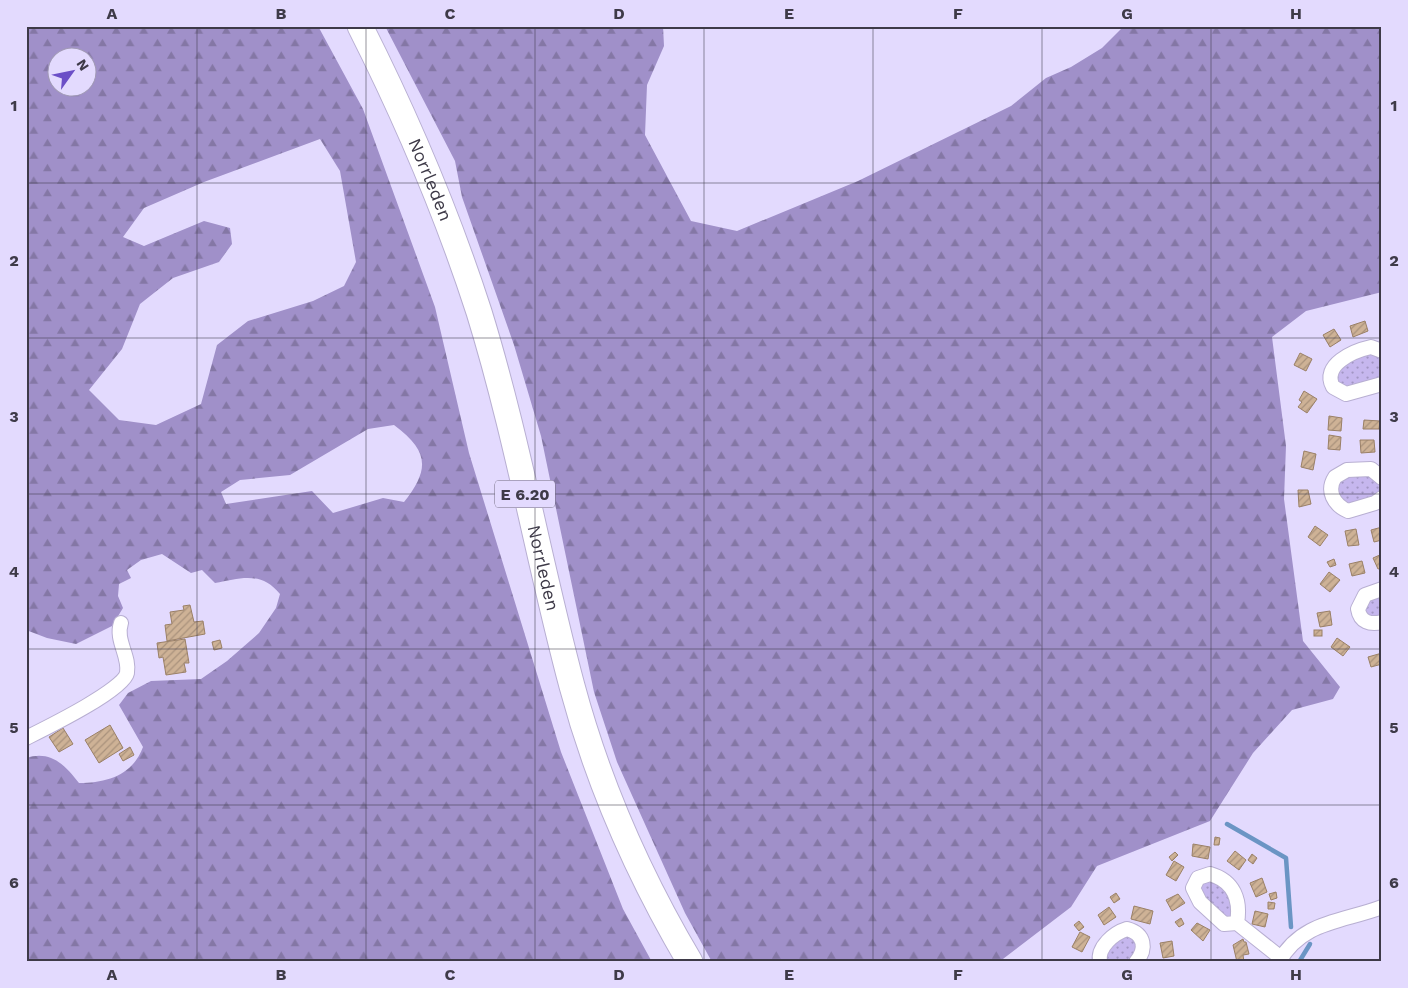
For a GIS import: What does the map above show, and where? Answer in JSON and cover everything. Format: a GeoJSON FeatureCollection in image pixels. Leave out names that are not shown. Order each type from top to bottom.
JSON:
{"type":"FeatureCollection","features":[{"type":"Feature","properties":{"kind":"highway","name":"Norrleden"},"geometry":{"type":"LineString","coordinates":[[360,26],[421,153],[479,312],[572,687],[594,755],[632,853],[660,909],[690,962]]}},
{"type":"Feature","properties":{"kind":"street"},"geometry":{"type":"LineString","coordinates":[[1382,351],[1371,347],[1337,363],[1332,368],[1329,378],[1332,387],[1346,394],[1382,384]]}},
{"type":"Feature","properties":{"kind":"street"},"geometry":{"type":"LineString","coordinates":[[1382,478],[1371,469],[1347,470],[1335,476],[1332,488],[1332,498],[1348,511],[1375,503],[1382,498]]}},
{"type":"Feature","properties":{"kind":"street"},"geometry":{"type":"LineString","coordinates":[[1382,589],[1364,595],[1358,609],[1360,617],[1366,621],[1373,624],[1382,622]]}},
{"type":"Feature","properties":{"kind":"street"},"geometry":{"type":"LineString","coordinates":[[26,738],[87,705],[124,680],[127,672],[118,631],[121,623]]}},
{"type":"Feature","properties":{"kind":"street"},"geometry":{"type":"LineString","coordinates":[[1237,923],[1280,960],[1293,942],[1303,933],[1382,906]]}},
{"type":"Feature","properties":{"kind":"street"},"geometry":{"type":"LineString","coordinates":[[1100,962],[1099,956],[1102,949],[1114,936],[1127,929],[1138,935],[1143,944],[1143,951],[1136,962]]}},
{"type":"Feature","properties":{"kind":"shaded area"},"geometry":{"type":"Polygon","coordinates":[[[1363,352],[1382,354],[1382,375],[1377,383],[1351,392],[1332,377],[1334,372],[1363,352]]]}},
{"type":"Feature","properties":{"kind":"shaded area"},"geometry":{"type":"Polygon","coordinates":[[[1363,471],[1378,479],[1380,496],[1344,507],[1334,484],[1337,479],[1363,471]]]}},
{"type":"Feature","properties":{"kind":"shaded area"},"geometry":{"type":"Polygon","coordinates":[[[1382,592],[1382,619],[1364,615],[1364,599],[1382,592]]]}},
{"type":"Feature","properties":{"kind":"shaded area"},"geometry":{"type":"Polygon","coordinates":[[[1204,878],[1227,888],[1234,920],[1219,916],[1197,886],[1204,878]]]}},
{"type":"Feature","properties":{"kind":"shaded area"},"geometry":{"type":"Polygon","coordinates":[[[1125,933],[1138,942],[1132,962],[1102,962],[1104,951],[1125,933]]]}},
{"type":"Feature","properties":{"kind":"green space"},"geometry":{"type":"Polygon","coordinates":[[[26,26],[318,26],[363,109],[435,307],[469,453],[561,752],[623,909],[652,962],[26,962],[26,758],[43,756],[57,761],[79,783],[109,779],[126,771],[139,757],[143,747],[119,705],[128,693],[151,681],[201,679],[227,661],[259,633],[276,608],[280,594],[273,587],[258,579],[242,578],[215,583],[202,570],[191,573],[162,554],[141,560],[127,570],[131,578],[119,584],[118,596],[123,608],[112,626],[76,644],[47,638],[26,630],[26,26]],[[320,139],[204,182],[144,208],[123,237],[144,246],[204,221],[230,228],[232,244],[219,262],[173,278],[140,304],[122,349],[89,390],[119,420],[156,425],[201,404],[217,345],[248,321],[313,301],[344,286],[356,262],[340,171],[320,139]],[[394,425],[368,429],[290,475],[240,480],[221,492],[226,504],[312,491],[333,513],[383,498],[404,502],[418,480],[422,461],[414,443],[394,425]]]}},
{"type":"Feature","properties":{"kind":"green space"},"geometry":{"type":"Polygon","coordinates":[[[385,26],[663,26],[664,46],[647,85],[645,135],[691,221],[737,231],[858,181],[1011,106],[1046,78],[1071,67],[1102,48],[1124,26],[1382,26],[1382,292],[1306,311],[1272,337],[1286,446],[1284,499],[1303,641],[1340,687],[1333,699],[1292,710],[1253,753],[1210,821],[1097,866],[1071,907],[999,962],[712,962],[685,913],[617,762],[594,692],[541,436],[514,345],[462,197],[455,161],[385,26]]]}},
{"type":"Feature","properties":{"kind":"building"},"geometry":{"type":"Polygon","coordinates":[[[1365,321],[1368,331],[1353,337],[1350,326],[1365,321]]]}},
{"type":"Feature","properties":{"kind":"building"},"geometry":{"type":"Polygon","coordinates":[[[1334,329],[1341,340],[1330,347],[1323,335],[1334,329]]]}},
{"type":"Feature","properties":{"kind":"building"},"geometry":{"type":"Polygon","coordinates":[[[1300,353],[1312,359],[1306,371],[1294,365],[1300,353]]]}},
{"type":"Feature","properties":{"kind":"building"},"geometry":{"type":"Polygon","coordinates":[[[1304,391],[1317,399],[1307,413],[1298,407],[1302,402],[1299,400],[1304,391]]]}},
{"type":"Feature","properties":{"kind":"building"},"geometry":{"type":"Polygon","coordinates":[[[1329,416],[1342,418],[1341,431],[1328,430],[1329,416]]]}},
{"type":"Feature","properties":{"kind":"building"},"geometry":{"type":"Polygon","coordinates":[[[1364,420],[1380,421],[1379,429],[1363,429],[1364,420]]]}},
{"type":"Feature","properties":{"kind":"building"},"geometry":{"type":"Polygon","coordinates":[[[1329,435],[1341,437],[1340,450],[1328,449],[1329,435]]]}},
{"type":"Feature","properties":{"kind":"building"},"geometry":{"type":"Polygon","coordinates":[[[1360,440],[1374,440],[1375,452],[1361,453],[1360,440]]]}},
{"type":"Feature","properties":{"kind":"building"},"geometry":{"type":"Polygon","coordinates":[[[1304,451],[1316,454],[1313,470],[1301,467],[1304,451]]]}},
{"type":"Feature","properties":{"kind":"building"},"geometry":{"type":"Polygon","coordinates":[[[1298,490],[1308,490],[1311,504],[1299,507],[1298,490]]]}},
{"type":"Feature","properties":{"kind":"building"},"geometry":{"type":"Polygon","coordinates":[[[1315,526],[1328,535],[1320,546],[1308,537],[1315,526]]]}},
{"type":"Feature","properties":{"kind":"building"},"geometry":{"type":"Polygon","coordinates":[[[1382,527],[1382,540],[1374,542],[1371,530],[1382,527]]]}},
{"type":"Feature","properties":{"kind":"building"},"geometry":{"type":"Polygon","coordinates":[[[1356,529],[1359,545],[1348,546],[1345,531],[1356,529]]]}},
{"type":"Feature","properties":{"kind":"building"},"geometry":{"type":"Polygon","coordinates":[[[1382,554],[1382,568],[1378,569],[1373,558],[1382,554]]]}},
{"type":"Feature","properties":{"kind":"building"},"geometry":{"type":"Polygon","coordinates":[[[1334,559],[1336,565],[1330,567],[1327,562],[1334,559]]]}},
{"type":"Feature","properties":{"kind":"building"},"geometry":{"type":"Polygon","coordinates":[[[1362,561],[1365,573],[1352,576],[1349,564],[1362,561]]]}},
{"type":"Feature","properties":{"kind":"building"},"geometry":{"type":"Polygon","coordinates":[[[1329,572],[1340,580],[1330,592],[1320,584],[1329,572]]]}},
{"type":"Feature","properties":{"kind":"building"},"geometry":{"type":"Polygon","coordinates":[[[190,605],[194,622],[203,621],[205,634],[167,641],[165,625],[172,624],[170,612],[184,610],[183,606],[190,605]]]}},
{"type":"Feature","properties":{"kind":"building"},"geometry":{"type":"Polygon","coordinates":[[[1330,611],[1332,625],[1320,627],[1317,613],[1330,611]]]}},
{"type":"Feature","properties":{"kind":"building"},"geometry":{"type":"Polygon","coordinates":[[[1314,630],[1322,630],[1322,636],[1314,636],[1314,630]]]}},
{"type":"Feature","properties":{"kind":"building"},"geometry":{"type":"Polygon","coordinates":[[[1337,638],[1350,647],[1343,656],[1331,647],[1337,638]]]}},
{"type":"Feature","properties":{"kind":"building"},"geometry":{"type":"Polygon","coordinates":[[[185,639],[189,663],[184,663],[186,672],[166,675],[163,657],[159,658],[157,643],[185,639]]]}},
{"type":"Feature","properties":{"kind":"building"},"geometry":{"type":"Polygon","coordinates":[[[220,640],[222,648],[214,650],[212,642],[220,640]]]}},
{"type":"Feature","properties":{"kind":"building"},"geometry":{"type":"Polygon","coordinates":[[[1382,653],[1382,664],[1371,667],[1368,657],[1382,653]]]}},
{"type":"Feature","properties":{"kind":"building"},"geometry":{"type":"Polygon","coordinates":[[[110,725],[123,748],[99,763],[85,740],[110,725]]]}},
{"type":"Feature","properties":{"kind":"building"},"geometry":{"type":"Polygon","coordinates":[[[63,728],[73,744],[59,752],[49,737],[63,728]]]}},
{"type":"Feature","properties":{"kind":"building"},"geometry":{"type":"Polygon","coordinates":[[[130,747],[134,755],[123,761],[119,754],[130,747]]]}},
{"type":"Feature","properties":{"kind":"building"},"geometry":{"type":"Polygon","coordinates":[[[1215,837],[1220,838],[1219,845],[1214,845],[1215,837]]]}},
{"type":"Feature","properties":{"kind":"building"},"geometry":{"type":"Polygon","coordinates":[[[1193,844],[1210,847],[1208,859],[1192,856],[1193,844]]]}},
{"type":"Feature","properties":{"kind":"building"},"geometry":{"type":"Polygon","coordinates":[[[1235,851],[1246,860],[1239,870],[1227,861],[1235,851]]]}},
{"type":"Feature","properties":{"kind":"building"},"geometry":{"type":"Polygon","coordinates":[[[1175,852],[1178,855],[1172,861],[1169,857],[1175,852]]]}},
{"type":"Feature","properties":{"kind":"building"},"geometry":{"type":"Polygon","coordinates":[[[1252,854],[1257,858],[1253,864],[1248,860],[1252,854]]]}},
{"type":"Feature","properties":{"kind":"building"},"geometry":{"type":"Polygon","coordinates":[[[1174,861],[1184,867],[1176,881],[1166,875],[1174,861]]]}},
{"type":"Feature","properties":{"kind":"building"},"geometry":{"type":"Polygon","coordinates":[[[1262,878],[1267,892],[1256,897],[1250,883],[1262,878]]]}},
{"type":"Feature","properties":{"kind":"building"},"geometry":{"type":"Polygon","coordinates":[[[1276,892],[1277,898],[1271,900],[1269,894],[1276,892]]]}},
{"type":"Feature","properties":{"kind":"building"},"geometry":{"type":"Polygon","coordinates":[[[1116,893],[1120,899],[1114,903],[1110,897],[1116,893]]]}},
{"type":"Feature","properties":{"kind":"building"},"geometry":{"type":"Polygon","coordinates":[[[1178,894],[1185,903],[1172,911],[1166,900],[1178,894]]]}},
{"type":"Feature","properties":{"kind":"building"},"geometry":{"type":"Polygon","coordinates":[[[1268,902],[1275,903],[1274,909],[1268,909],[1268,902]]]}},
{"type":"Feature","properties":{"kind":"building"},"geometry":{"type":"Polygon","coordinates":[[[1134,906],[1153,911],[1150,924],[1131,919],[1134,906]]]}},
{"type":"Feature","properties":{"kind":"building"},"geometry":{"type":"Polygon","coordinates":[[[1109,907],[1116,917],[1104,925],[1098,915],[1109,907]]]}},
{"type":"Feature","properties":{"kind":"building"},"geometry":{"type":"Polygon","coordinates":[[[1255,911],[1268,914],[1265,927],[1252,924],[1255,911]]]}},
{"type":"Feature","properties":{"kind":"building"},"geometry":{"type":"Polygon","coordinates":[[[1181,918],[1184,924],[1179,927],[1175,922],[1181,918]]]}},
{"type":"Feature","properties":{"kind":"building"},"geometry":{"type":"Polygon","coordinates":[[[1079,921],[1084,927],[1079,931],[1074,925],[1079,921]]]}},
{"type":"Feature","properties":{"kind":"building"},"geometry":{"type":"Polygon","coordinates":[[[1197,923],[1210,930],[1203,941],[1191,930],[1197,923]]]}},
{"type":"Feature","properties":{"kind":"building"},"geometry":{"type":"Polygon","coordinates":[[[1080,932],[1090,937],[1082,952],[1072,947],[1080,932]]]}},
{"type":"Feature","properties":{"kind":"building"},"geometry":{"type":"Polygon","coordinates":[[[1243,939],[1246,942],[1249,954],[1243,955],[1244,962],[1237,962],[1233,945],[1243,939]]]}},
{"type":"Feature","properties":{"kind":"building"},"geometry":{"type":"Polygon","coordinates":[[[1172,941],[1174,956],[1163,958],[1160,943],[1172,941]]]}},
{"type":"Feature","properties":{"kind":"waterway"},"geometry":{"type":"LineString","coordinates":[[1227,824],[1286,858],[1291,927]]}},
{"type":"Feature","properties":{"kind":"waterway"},"geometry":{"type":"LineString","coordinates":[[1299,962],[1310,944]]}}]}
